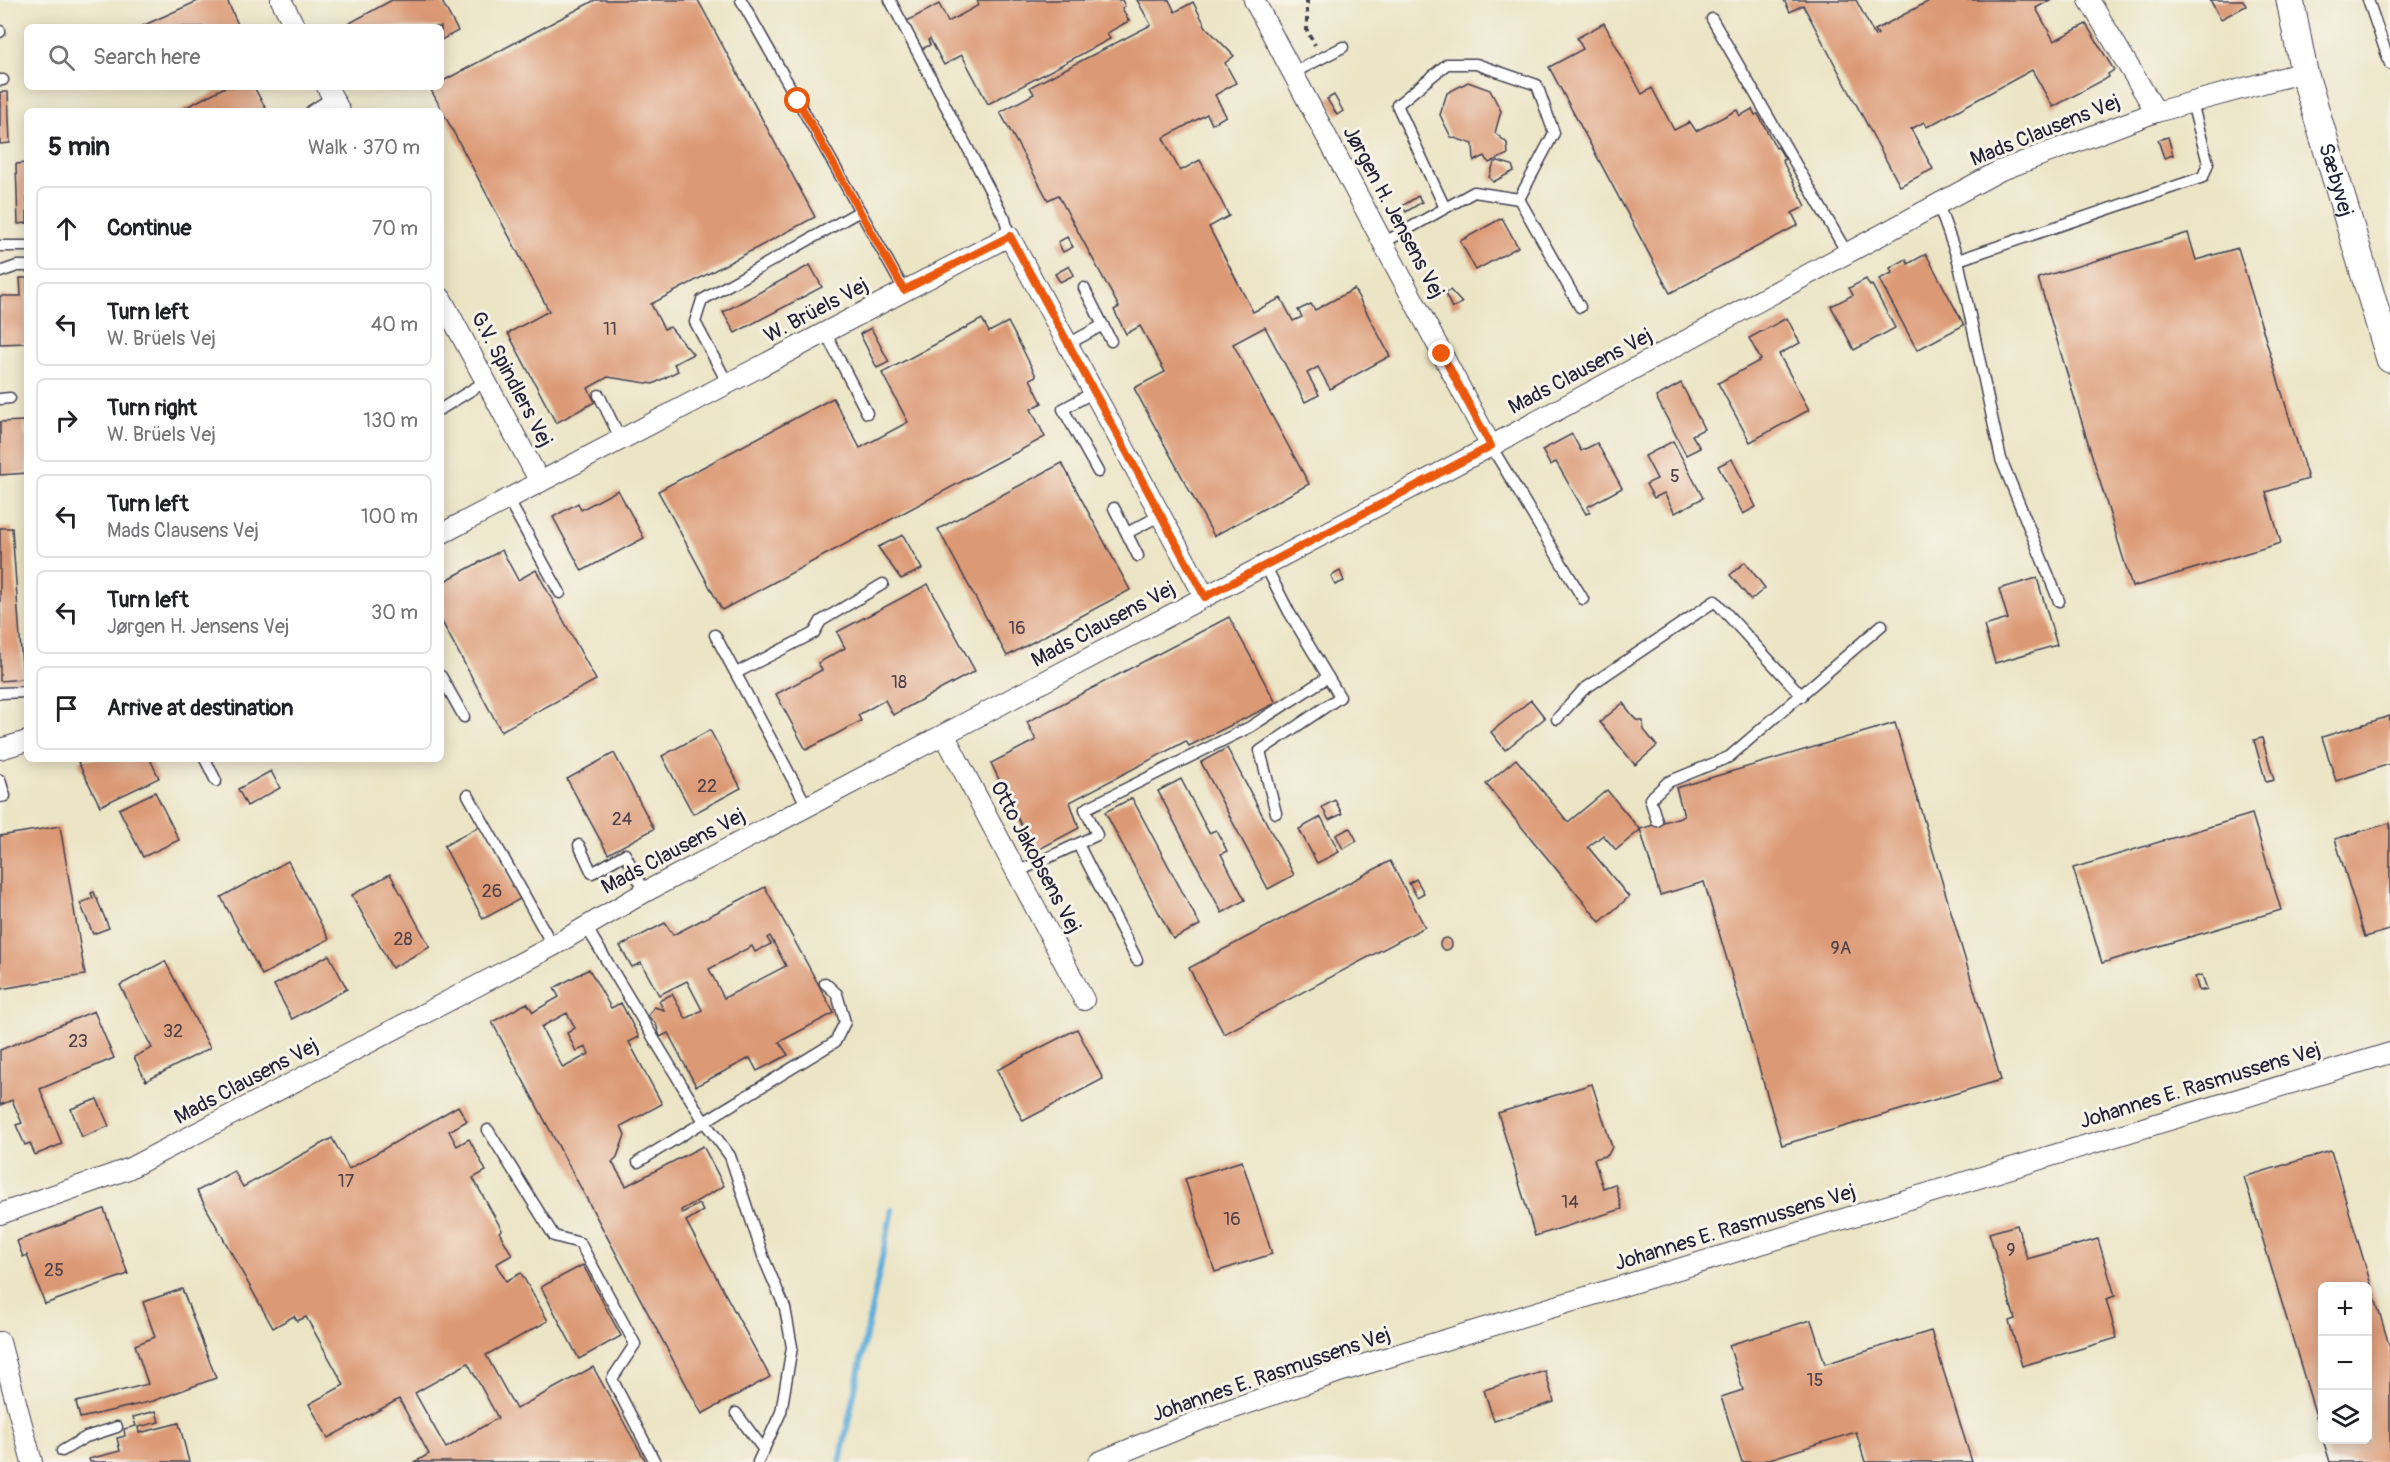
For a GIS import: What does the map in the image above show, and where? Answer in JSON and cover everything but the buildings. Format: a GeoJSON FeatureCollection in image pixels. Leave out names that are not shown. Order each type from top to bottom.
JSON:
{"type":"FeatureCollection","features":[{"type":"Feature","properties":{"kind":"street"},"geometry":{"type":"LineString","coordinates":[[281,0],[293,24]]}},
{"type":"Feature","properties":{"kind":"street","name":"Jørgen H. Jensens Vej"},"geometry":{"type":"LineString","coordinates":[[1254,0],[1491,446]]}},
{"type":"Feature","properties":{"kind":"street"},"geometry":{"type":"LineString","coordinates":[[2089,0],[2156,112]]}},
{"type":"Feature","properties":{"kind":"street","name":"Sæbyvej"},"geometry":{"type":"LineString","coordinates":[[2290,0],[2304,72],[2378,304],[2390,359]]}},
{"type":"Feature","properties":{"kind":"street","name":"Mads Clausens Vej"},"geometry":{"type":"LineString","coordinates":[[0,1214],[128,1169],[224,1121],[553,946],[585,925],[645,892],[945,736],[1491,446],[1999,171],[2156,112],[2304,72]]}},
{"type":"Feature","properties":{"kind":"street"},"geometry":{"type":"LineString","coordinates":[[1010,236],[1205,597]]}},
{"type":"Feature","properties":{"kind":"street","name":"W. Brüels Vej"},"geometry":{"type":"LineString","coordinates":[[444,532],[1010,236]]}},
{"type":"Feature","properties":{"kind":"street","name":"G.V. Spindlers Vej"},"geometry":{"type":"LineString","coordinates":[[444,304],[540,482]]}},
{"type":"Feature","properties":{"kind":"street","name":"Otto Jakobsens Vej"},"geometry":{"type":"LineString","coordinates":[[945,736],[1084,1000]]}},
{"type":"Feature","properties":{"kind":"street"},"geometry":{"type":"LineString","coordinates":[[0,749],[24,742]]}},
{"type":"Feature","properties":{"kind":"street","name":"Johannes E. Rasmussens Vej"},"geometry":{"type":"LineString","coordinates":[[1100,1462],[1204,1418],[1336,1373],[2390,1053]]}},
{"type":"Feature","properties":{"kind":"street"},"geometry":{"type":"LineString","coordinates":[[0,1342],[32,1462]]}},
{"type":"Feature","properties":{"kind":"lane"},"geometry":{"type":"LineString","coordinates":[[741,0],[904,290]]}},
{"type":"Feature","properties":{"kind":"lane"},"geometry":{"type":"LineString","coordinates":[[890,0],[1005,219],[1010,236]]}},
{"type":"Feature","properties":{"kind":"lane"},"geometry":{"type":"LineString","coordinates":[[2368,0],[2390,64]]}},
{"type":"Feature","properties":{"kind":"lane"},"geometry":{"type":"LineString","coordinates":[[1712,19],[1847,253]]}},
{"type":"Feature","properties":{"kind":"lane"},"geometry":{"type":"LineString","coordinates":[[1293,73],[1343,47]]}},
{"type":"Feature","properties":{"kind":"lane"},"geometry":{"type":"LineString","coordinates":[[1445,208],[1397,105],[1447,64],[1476,64],[1537,86],[1554,133],[1519,199]]}},
{"type":"Feature","properties":{"kind":"lane"},"geometry":{"type":"LineString","coordinates":[[316,108],[334,98]]}},
{"type":"Feature","properties":{"kind":"lane"},"geometry":{"type":"LineString","coordinates":[[1958,260],[2203,177],[2208,163],[2192,103]]}},
{"type":"Feature","properties":{"kind":"lane"},"geometry":{"type":"LineString","coordinates":[[1383,243],[1474,192],[1519,199]]}},
{"type":"Feature","properties":{"kind":"lane"},"geometry":{"type":"LineString","coordinates":[[1519,199],[1580,308]]}},
{"type":"Feature","properties":{"kind":"lane"},"geometry":{"type":"LineString","coordinates":[[1938,204],[1958,260],[2001,459],[2059,601]]}},
{"type":"Feature","properties":{"kind":"lane"},"geometry":{"type":"LineString","coordinates":[[728,384],[695,322],[702,300],[860,211]]}},
{"type":"Feature","properties":{"kind":"lane"},"geometry":{"type":"LineString","coordinates":[[0,246],[24,246]]}},
{"type":"Feature","properties":{"kind":"lane"},"geometry":{"type":"LineString","coordinates":[[0,272],[24,267]]}},
{"type":"Feature","properties":{"kind":"lane"},"geometry":{"type":"LineString","coordinates":[[1084,288],[1111,341]]}},
{"type":"Feature","properties":{"kind":"lane"},"geometry":{"type":"LineString","coordinates":[[1068,344],[1103,325]]}},
{"type":"Feature","properties":{"kind":"lane"},"geometry":{"type":"LineString","coordinates":[[825,332],[867,413]]}},
{"type":"Feature","properties":{"kind":"lane"},"geometry":{"type":"LineString","coordinates":[[444,407],[486,381]]}},
{"type":"Feature","properties":{"kind":"lane"},"geometry":{"type":"LineString","coordinates":[[1094,392],[1063,409],[1098,472]]}},
{"type":"Feature","properties":{"kind":"lane"},"geometry":{"type":"LineString","coordinates":[[598,395],[621,440]]}},
{"type":"Feature","properties":{"kind":"lane"},"geometry":{"type":"LineString","coordinates":[[1491,446],[1583,598]]}},
{"type":"Feature","properties":{"kind":"lane"},"geometry":{"type":"LineString","coordinates":[[508,499],[560,593]]}},
{"type":"Feature","properties":{"kind":"lane"},"geometry":{"type":"LineString","coordinates":[[1114,508],[1138,556]]}},
{"type":"Feature","properties":{"kind":"lane"},"geometry":{"type":"LineString","coordinates":[[1127,533],[1161,515]]}},
{"type":"Feature","properties":{"kind":"lane"},"geometry":{"type":"LineString","coordinates":[[1265,566],[1340,697],[1260,751],[1276,813]]}},
{"type":"Feature","properties":{"kind":"lane"},"geometry":{"type":"LineString","coordinates":[[736,673],[814,633],[821,621],[883,585]]}},
{"type":"Feature","properties":{"kind":"lane"},"geometry":{"type":"LineString","coordinates":[[1557,719],[1583,690],[1715,601],[1802,696]]}},
{"type":"Feature","properties":{"kind":"lane"},"geometry":{"type":"LineString","coordinates":[[1657,821],[1650,799],[1668,782],[1729,757],[1882,625]]}},
{"type":"Feature","properties":{"kind":"lane"},"geometry":{"type":"LineString","coordinates":[[716,635],[808,808]]}},
{"type":"Feature","properties":{"kind":"lane"},"geometry":{"type":"LineString","coordinates":[[1017,872],[1097,835],[1085,809],[1250,727],[1328,677]]}},
{"type":"Feature","properties":{"kind":"lane"},"geometry":{"type":"LineString","coordinates":[[444,681],[464,717]]}},
{"type":"Feature","properties":{"kind":"lane"},"geometry":{"type":"LineString","coordinates":[[0,693],[24,692]]}},
{"type":"Feature","properties":{"kind":"lane"},"geometry":{"type":"LineString","coordinates":[[206,762],[216,781]]}},
{"type":"Feature","properties":{"kind":"lane"},"geometry":{"type":"LineString","coordinates":[[0,780],[5,796],[0,797]]}},
{"type":"Feature","properties":{"kind":"lane"},"geometry":{"type":"LineString","coordinates":[[468,795],[553,946]]}},
{"type":"Feature","properties":{"kind":"lane"},"geometry":{"type":"LineString","coordinates":[[1078,844],[1137,960]]}},
{"type":"Feature","properties":{"kind":"lane"},"geometry":{"type":"LineString","coordinates":[[579,845],[592,873],[625,854],[645,892]]}},
{"type":"Feature","properties":{"kind":"lane"},"geometry":{"type":"LineString","coordinates":[[585,925],[703,1120],[730,1155],[764,1259],[785,1308],[792,1347],[781,1412],[758,1462]]}},
{"type":"Feature","properties":{"kind":"lane"},"geometry":{"type":"LineString","coordinates":[[638,1162],[703,1120],[835,1042],[845,1022],[837,994],[825,983]]}},
{"type":"Feature","properties":{"kind":"lane"},"geometry":{"type":"LineString","coordinates":[[488,1130],[554,1236],[580,1243],[635,1344],[612,1379],[655,1462]]}},
{"type":"Feature","properties":{"kind":"lane"},"geometry":{"type":"LineString","coordinates":[[736,1413],[764,1450]]}},
{"type":"Feature","properties":{"kind":"lane"},"geometry":{"type":"LineString","coordinates":[[62,1451],[86,1437],[117,1428]]}},
{"type":"Feature","properties":{"kind":"path"},"geometry":{"type":"LineString","coordinates":[[1307,0],[1307,31],[1322,58]]}},
{"type":"Feature","properties":{"kind":"waterway"},"geometry":{"type":"LineString","coordinates":[[840,1462],[892,1210]]}},
{"type":"Feature","properties":{"kind":"route"},"geometry":{"type":"LineString","coordinates":[[798,101],[904,290],[1010,236],[1205,597],[1491,446],[1442,354]]}}]}
